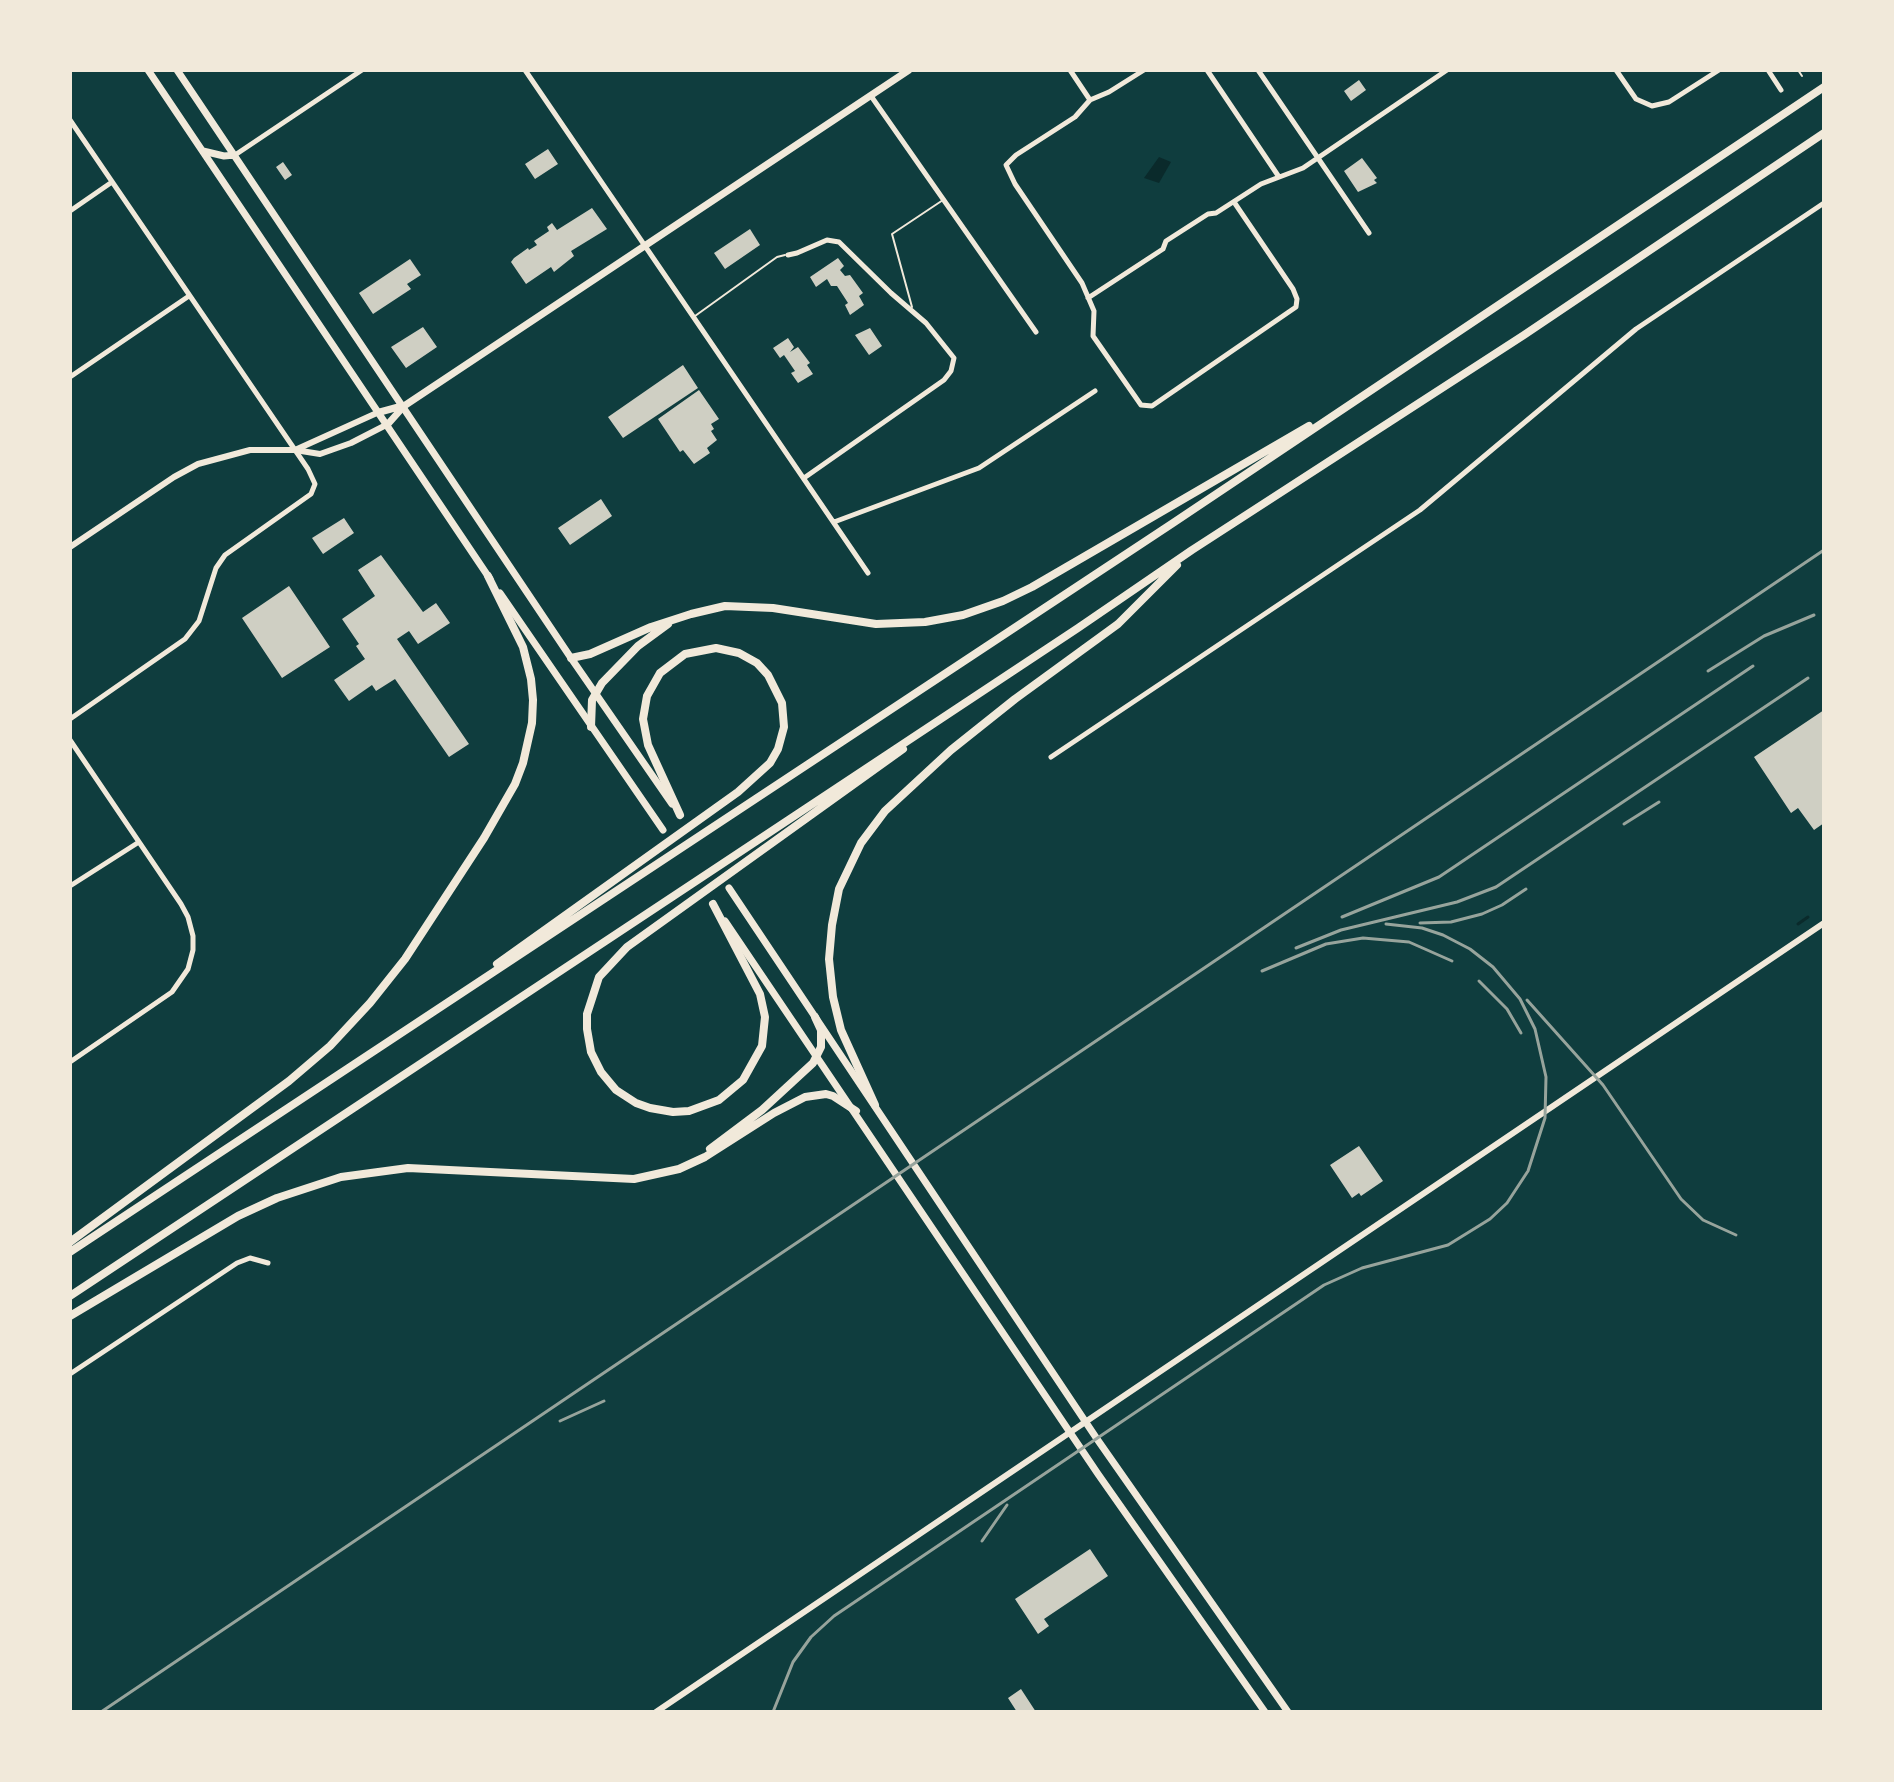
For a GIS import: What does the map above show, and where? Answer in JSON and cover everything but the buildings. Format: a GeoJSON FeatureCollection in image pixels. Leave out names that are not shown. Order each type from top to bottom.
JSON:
{"type":"FeatureCollection","features":[{"type":"Feature","properties":{"kind":"highway"},"geometry":{"type":"LineString","coordinates":[[70,1252],[1824,87]]}},
{"type":"Feature","properties":{"kind":"highway"},"geometry":{"type":"LineString","coordinates":[[70,1296],[1192,550],[1524,335],[1824,133]]}},
{"type":"Feature","properties":{"kind":"highway"},"geometry":{"type":"LineString","coordinates":[[571,658],[590,654],[707,609],[740,606],[773,608],[854,622],[897,624],[945,620],[983,609],[1032,587],[1375,387]]}},
{"type":"Feature","properties":{"kind":"highway"},"geometry":{"type":"LineString","coordinates":[[875,1105],[841,1030],[829,959],[839,889],[861,843],[885,811],[924,774],[1015,699],[1118,624],[1192,550]]}},
{"type":"Feature","properties":{"kind":"highway"},"geometry":{"type":"LineString","coordinates":[[70,1242],[289,1081],[330,1046],[405,959],[484,838],[515,784],[523,763],[532,723],[533,700],[523,647],[488,576]]}},
{"type":"Feature","properties":{"kind":"highway"},"geometry":{"type":"LineString","coordinates":[[591,727],[591,707],[595,694],[618,664],[675,619]]}},
{"type":"Feature","properties":{"kind":"highway"},"geometry":{"type":"LineString","coordinates":[[416,1023],[728,800],[762,771],[775,755],[784,727],[782,703],[773,681],[751,659],[724,649],[700,650],[678,658],[660,673],[649,691],[643,710],[651,752],[680,816]]}},
{"type":"Feature","properties":{"kind":"highway"},"geometry":{"type":"LineString","coordinates":[[712,902],[760,994],[765,1017],[764,1039],[752,1067],[732,1091],[704,1107],[681,1112],[650,1108],[616,1090],[591,1052],[587,1029],[590,998],[607,965],[627,947],[970,699]]}},
{"type":"Feature","properties":{"kind":"highway"},"geometry":{"type":"LineString","coordinates":[[679,1169],[771,1103],[799,1078],[818,1056],[821,1030],[815,1017]]}},
{"type":"Feature","properties":{"kind":"highway"},"geometry":{"type":"LineString","coordinates":[[70,1316],[238,1216],[277,1198],[341,1177],[420,1168],[618,1180],[650,1177],[705,1157],[805,1097],[826,1094],[856,1111]]}},
{"type":"Feature","properties":{"kind":"main road"},"geometry":{"type":"LineString","coordinates":[[148,70],[663,830]]}},
{"type":"Feature","properties":{"kind":"main road"},"geometry":{"type":"LineString","coordinates":[[177,70],[680,816]]}},
{"type":"Feature","properties":{"kind":"main road"},"geometry":{"type":"LineString","coordinates":[[388,424],[404,406],[909,70]]}},
{"type":"Feature","properties":{"kind":"main road"},"geometry":{"type":"LineString","coordinates":[[203,151],[235,155]]}},
{"type":"Feature","properties":{"kind":"main road"},"geometry":{"type":"LineString","coordinates":[[380,412],[404,406]]}},
{"type":"Feature","properties":{"kind":"main road"},"geometry":{"type":"LineString","coordinates":[[729,888],[1086,1423],[1288,1712]]}},
{"type":"Feature","properties":{"kind":"main road"},"geometry":{"type":"LineString","coordinates":[[712,902],[1071,1433],[1265,1712]]}},
{"type":"Feature","properties":{"kind":"street"},"geometry":{"type":"LineString","coordinates":[[525,70],[868,573]]}},
{"type":"Feature","properties":{"kind":"street"},"geometry":{"type":"LineString","coordinates":[[1070,70],[1090,100]]}},
{"type":"Feature","properties":{"kind":"street"},"geometry":{"type":"LineString","coordinates":[[1144,70],[1090,100],[1075,117],[1016,155],[1006,165],[1088,298],[1094,311],[1093,336],[1136,401],[1144,406],[1152,406],[1294,310],[1297,304],[1293,289],[1234,202]]}},
{"type":"Feature","properties":{"kind":"street"},"geometry":{"type":"LineString","coordinates":[[1207,70],[1279,177]]}},
{"type":"Feature","properties":{"kind":"street"},"geometry":{"type":"LineString","coordinates":[[1258,70],[1369,233]]}},
{"type":"Feature","properties":{"kind":"street"},"geometry":{"type":"LineString","coordinates":[[1088,298],[1163,249],[1166,241],[1208,214],[1216,213],[1261,184],[1303,168],[1447,70]]}},
{"type":"Feature","properties":{"kind":"street"},"geometry":{"type":"LineString","coordinates":[[1616,70],[1636,99],[1652,106],[1669,102],[1719,70]]}},
{"type":"Feature","properties":{"kind":"street"},"geometry":{"type":"LineString","coordinates":[[1768,70],[1781,90]]}},
{"type":"Feature","properties":{"kind":"street"},"geometry":{"type":"LineString","coordinates":[[235,155],[360,71]]}},
{"type":"Feature","properties":{"kind":"street"},"geometry":{"type":"LineString","coordinates":[[871,96],[1036,332]]}},
{"type":"Feature","properties":{"kind":"street"},"geometry":{"type":"LineString","coordinates":[[70,120],[315,484],[311,494],[225,555],[216,568],[199,621],[190,635],[70,719]]}},
{"type":"Feature","properties":{"kind":"street"},"geometry":{"type":"LineString","coordinates":[[70,211],[112,182]]}},
{"type":"Feature","properties":{"kind":"street"},"geometry":{"type":"LineString","coordinates":[[1051,757],[1420,510],[1636,329],[1824,203]]}},
{"type":"Feature","properties":{"kind":"street"},"geometry":{"type":"LineString","coordinates":[[788,255],[832,240],[839,242],[933,331],[954,358],[951,371],[944,380],[804,478]]}},
{"type":"Feature","properties":{"kind":"street"},"geometry":{"type":"LineString","coordinates":[[70,377],[189,296]]}},
{"type":"Feature","properties":{"kind":"street"},"geometry":{"type":"LineString","coordinates":[[834,522],[979,468],[1095,391]]}},
{"type":"Feature","properties":{"kind":"street"},"geometry":{"type":"LineString","coordinates":[[295,450],[380,412]]}},
{"type":"Feature","properties":{"kind":"street"},"geometry":{"type":"LineString","coordinates":[[70,547],[198,464],[250,450],[295,450],[320,454],[351,443],[388,424]]}},
{"type":"Feature","properties":{"kind":"street"},"geometry":{"type":"LineString","coordinates":[[70,740],[188,917],[193,936],[191,957],[184,977],[172,992],[70,1062]]}},
{"type":"Feature","properties":{"kind":"street"},"geometry":{"type":"LineString","coordinates":[[70,886],[139,842]]}},
{"type":"Feature","properties":{"kind":"street"},"geometry":{"type":"LineString","coordinates":[[656,1712],[1824,923]]}},
{"type":"Feature","properties":{"kind":"street"},"geometry":{"type":"LineString","coordinates":[[70,1374],[237,1263],[250,1258],[268,1263]]}},
{"type":"Feature","properties":{"kind":"lane"},"geometry":{"type":"LineString","coordinates":[[914,312],[892,234],[943,200]]}},
{"type":"Feature","properties":{"kind":"lane"},"geometry":{"type":"LineString","coordinates":[[694,317],[777,257],[788,255]]}},
{"type":"Feature","properties":{"kind":"path"},"geometry":{"type":"LineString","coordinates":[[1798,70],[1802,76]]}},
{"type":"Feature","properties":{"kind":"water"},"geometry":{"type":"Polygon","coordinates":[[[1159,157],[1171,162],[1159,183],[1144,178],[1159,157]]]}},
{"type":"Feature","properties":{"kind":"waterway"},"geometry":{"type":"LineString","coordinates":[[1798,924],[1808,917]]}},
{"type":"Feature","properties":{"kind":"railway"},"geometry":{"type":"LineString","coordinates":[[101,1712],[1824,550]]}},
{"type":"Feature","properties":{"kind":"railway"},"geometry":{"type":"LineString","coordinates":[[1708,671],[1764,636],[1814,615]]}},
{"type":"Feature","properties":{"kind":"railway"},"geometry":{"type":"LineString","coordinates":[[1342,917],[1439,877],[1753,666]]}},
{"type":"Feature","properties":{"kind":"railway"},"geometry":{"type":"LineString","coordinates":[[1296,948],[1341,930],[1457,902],[1496,887],[1808,678]]}},
{"type":"Feature","properties":{"kind":"railway"},"geometry":{"type":"LineString","coordinates":[[1624,824],[1659,802]]}},
{"type":"Feature","properties":{"kind":"railway"},"geometry":{"type":"LineString","coordinates":[[1420,923],[1451,922],[1482,914],[1526,889]]}},
{"type":"Feature","properties":{"kind":"railway"},"geometry":{"type":"LineString","coordinates":[[773,1712],[793,1662],[811,1637],[834,1616],[1324,1285],[1362,1268],[1448,1245],[1490,1219],[1507,1203],[1528,1171],[1545,1118],[1546,1077],[1535,1029],[1520,999],[1493,967],[1470,949],[1422,928],[1386,924]]}},
{"type":"Feature","properties":{"kind":"railway"},"geometry":{"type":"LineString","coordinates":[[1262,971],[1326,944],[1363,938],[1409,942],[1452,961]]}},
{"type":"Feature","properties":{"kind":"railway"},"geometry":{"type":"LineString","coordinates":[[1479,981],[1507,1009],[1521,1033]]}},
{"type":"Feature","properties":{"kind":"railway"},"geometry":{"type":"LineString","coordinates":[[1527,1000],[1603,1085],[1681,1199],[1703,1220],[1736,1235]]}},
{"type":"Feature","properties":{"kind":"railway"},"geometry":{"type":"LineString","coordinates":[[560,1421],[604,1401]]}},
{"type":"Feature","properties":{"kind":"railway"},"geometry":{"type":"LineString","coordinates":[[982,1541],[1007,1505]]}}]}
